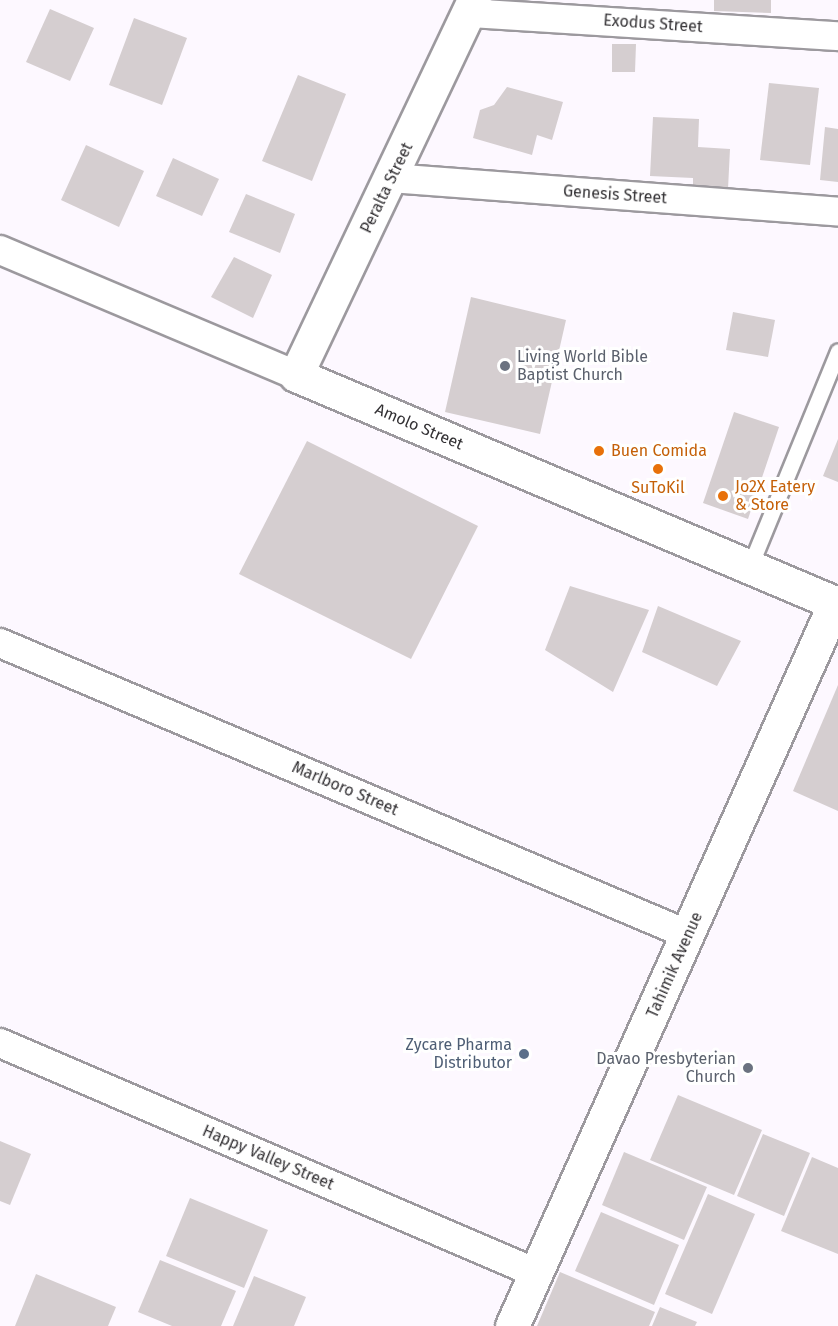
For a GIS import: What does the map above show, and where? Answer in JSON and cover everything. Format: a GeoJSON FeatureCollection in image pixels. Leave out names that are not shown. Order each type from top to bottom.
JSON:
{"type":"FeatureCollection","features":[{"type":"Feature","properties":{"kind":"street","name":"Exodus Street"},"geometry":{"type":"LineString","coordinates":[[471,6],[838,36]]}},
{"type":"Feature","properties":{"kind":"street","name":"Peralta Street"},"geometry":{"type":"LineString","coordinates":[[296,375],[392,178],[471,6]]}},
{"type":"Feature","properties":{"kind":"street","name":"Genesis Street"},"geometry":{"type":"LineString","coordinates":[[392,178],[838,212]]}},
{"type":"Feature","properties":{"kind":"street","name":"Amolo Street"},"geometry":{"type":"LineString","coordinates":[[0,250],[836,604]]}},
{"type":"Feature","properties":{"kind":"street","name":"Tahimik Avenue"},"geometry":{"type":"LineString","coordinates":[[512,1326],[836,604]]}},
{"type":"Feature","properties":{"kind":"street","name":"Marlboro Street"},"geometry":{"type":"LineString","coordinates":[[0,643],[689,935]]}},
{"type":"Feature","properties":{"kind":"street","name":"Happy Valley Street"},"geometry":{"type":"LineString","coordinates":[[0,1043],[536,1273]]}},
{"type":"Feature","properties":{"kind":"lane"},"geometry":{"type":"LineString","coordinates":[[750,567],[838,351]]}},
{"type":"Feature","properties":{"kind":"building"},"geometry":{"type":"Polygon","coordinates":[[[714,0],[771,0],[771,13],[714,11],[714,0]]]}},
{"type":"Feature","properties":{"kind":"building"},"geometry":{"type":"Polygon","coordinates":[[[50,9],[94,28],[70,81],[26,62],[50,9]]]}},
{"type":"Feature","properties":{"kind":"building"},"geometry":{"type":"Polygon","coordinates":[[[134,18],[187,38],[162,105],[109,85],[134,18]]]}},
{"type":"Feature","properties":{"kind":"building"},"geometry":{"type":"Polygon","coordinates":[[[612,44],[636,44],[635,72],[612,72],[612,44]]]}},
{"type":"Feature","properties":{"kind":"building"},"geometry":{"type":"Polygon","coordinates":[[[298,75],[346,94],[312,181],[262,161],[298,75]]]}},
{"type":"Feature","properties":{"kind":"building"},"geometry":{"type":"Polygon","coordinates":[[[769,83],[819,88],[810,165],[760,160],[769,83]]]}},
{"type":"Feature","properties":{"kind":"building"},"geometry":{"type":"Polygon","coordinates":[[[507,87],[563,102],[552,140],[537,135],[532,155],[473,138],[480,110],[494,105],[507,87]]]}},
{"type":"Feature","properties":{"kind":"building"},"geometry":{"type":"Polygon","coordinates":[[[653,117],[699,119],[698,147],[730,149],[728,189],[693,188],[693,178],[650,176],[653,117]]]}},
{"type":"Feature","properties":{"kind":"building"},"geometry":{"type":"Polygon","coordinates":[[[825,127],[838,129],[838,182],[820,180],[825,127]]]}},
{"type":"Feature","properties":{"kind":"building"},"geometry":{"type":"Polygon","coordinates":[[[86,145],[144,171],[119,227],[61,200],[86,145]]]}},
{"type":"Feature","properties":{"kind":"building"},"geometry":{"type":"Polygon","coordinates":[[[173,158],[219,179],[202,216],[156,196],[173,158]]]}},
{"type":"Feature","properties":{"kind":"building"},"geometry":{"type":"Polygon","coordinates":[[[246,194],[295,214],[280,253],[229,232],[246,194]]]}},
{"type":"Feature","properties":{"kind":"building"},"geometry":{"type":"Polygon","coordinates":[[[234,257],[272,275],[253,318],[211,297],[234,257]]]}},
{"type":"Feature","properties":{"kind":"building","name":"Living World Bible Baptist Church"},"geometry":{"type":"Polygon","coordinates":[[[471,297],[566,320],[540,434],[445,412],[471,297]]]}},
{"type":"Feature","properties":{"kind":"building"},"geometry":{"type":"Polygon","coordinates":[[[733,312],[775,320],[768,357],[726,350],[733,312]]]}},
{"type":"Feature","properties":{"kind":"building"},"geometry":{"type":"Polygon","coordinates":[[[734,412],[779,427],[748,519],[703,503],[734,412]]]}},
{"type":"Feature","properties":{"kind":"building"},"geometry":{"type":"Polygon","coordinates":[[[838,439],[838,482],[823,476],[838,439]]]}},
{"type":"Feature","properties":{"kind":"building"},"geometry":{"type":"Polygon","coordinates":[[[307,441],[478,526],[411,659],[239,574],[307,441]]]}},
{"type":"Feature","properties":{"kind":"building"},"geometry":{"type":"Polygon","coordinates":[[[570,586],[649,610],[613,692],[545,650],[570,586]]]}},
{"type":"Feature","properties":{"kind":"building"},"geometry":{"type":"Polygon","coordinates":[[[658,606],[741,641],[717,686],[642,652],[658,606]]]}},
{"type":"Feature","properties":{"kind":"building"},"geometry":{"type":"Polygon","coordinates":[[[838,685],[838,811],[793,791],[838,685]]]}},
{"type":"Feature","properties":{"kind":"building"},"geometry":{"type":"Polygon","coordinates":[[[678,1095],[762,1130],[734,1195],[650,1160],[678,1095]]]}},
{"type":"Feature","properties":{"kind":"building"},"geometry":{"type":"Polygon","coordinates":[[[763,1134],[810,1153],[784,1216],[737,1196],[763,1134]]]}},
{"type":"Feature","properties":{"kind":"building"},"geometry":{"type":"Polygon","coordinates":[[[0,1141],[31,1154],[10,1205],[0,1201],[0,1141]]]}},
{"type":"Feature","properties":{"kind":"building"},"geometry":{"type":"Polygon","coordinates":[[[624,1152],[707,1187],[684,1240],[602,1205],[624,1152]]]}},
{"type":"Feature","properties":{"kind":"building"},"geometry":{"type":"Polygon","coordinates":[[[812,1157],[838,1168],[838,1254],[781,1231],[812,1157]]]}},
{"type":"Feature","properties":{"kind":"building"},"geometry":{"type":"Polygon","coordinates":[[[708,1194],[755,1214],[712,1314],[665,1294],[708,1194]]]}},
{"type":"Feature","properties":{"kind":"building"},"geometry":{"type":"Polygon","coordinates":[[[190,1198],[268,1230],[244,1288],[166,1256],[190,1198]]]}},
{"type":"Feature","properties":{"kind":"building"},"geometry":{"type":"Polygon","coordinates":[[[601,1212],[679,1245],[654,1305],[575,1271],[601,1212]]]}},
{"type":"Feature","properties":{"kind":"building"},"geometry":{"type":"Polygon","coordinates":[[[160,1260],[236,1291],[221,1326],[172,1326],[138,1312],[160,1260]]]}},
{"type":"Feature","properties":{"kind":"building"},"geometry":{"type":"Polygon","coordinates":[[[560,1272],[655,1312],[649,1326],[537,1326],[560,1272]]]}},
{"type":"Feature","properties":{"kind":"building"},"geometry":{"type":"Polygon","coordinates":[[[36,1274],[116,1307],[108,1326],[15,1326],[36,1274]]]}},
{"type":"Feature","properties":{"kind":"building"},"geometry":{"type":"Polygon","coordinates":[[[254,1276],[306,1297],[294,1326],[233,1326],[254,1276]]]}},
{"type":"Feature","properties":{"kind":"building"},"geometry":{"type":"Polygon","coordinates":[[[660,1307],[697,1322],[695,1326],[652,1326],[660,1307]]]}},
{"type":"Feature","properties":{"kind":"place","name":"Living World Bible Baptist Church"},"geometry":{"type":"Point","coordinates":[505,366]}},
{"type":"Feature","properties":{"kind":"place","name":"Buen Comida"},"geometry":{"type":"Point","coordinates":[599,451]}},
{"type":"Feature","properties":{"kind":"place","name":"SuToKil"},"geometry":{"type":"Point","coordinates":[658,469]}},
{"type":"Feature","properties":{"kind":"place","name":"Jo2X Eatery & Store"},"geometry":{"type":"Point","coordinates":[723,496]}},
{"type":"Feature","properties":{"kind":"place","name":"Zycare Pharma Distributor"},"geometry":{"type":"Point","coordinates":[524,1054]}},
{"type":"Feature","properties":{"kind":"place","name":"Davao Presbyterian Church"},"geometry":{"type":"Point","coordinates":[748,1068]}}]}
